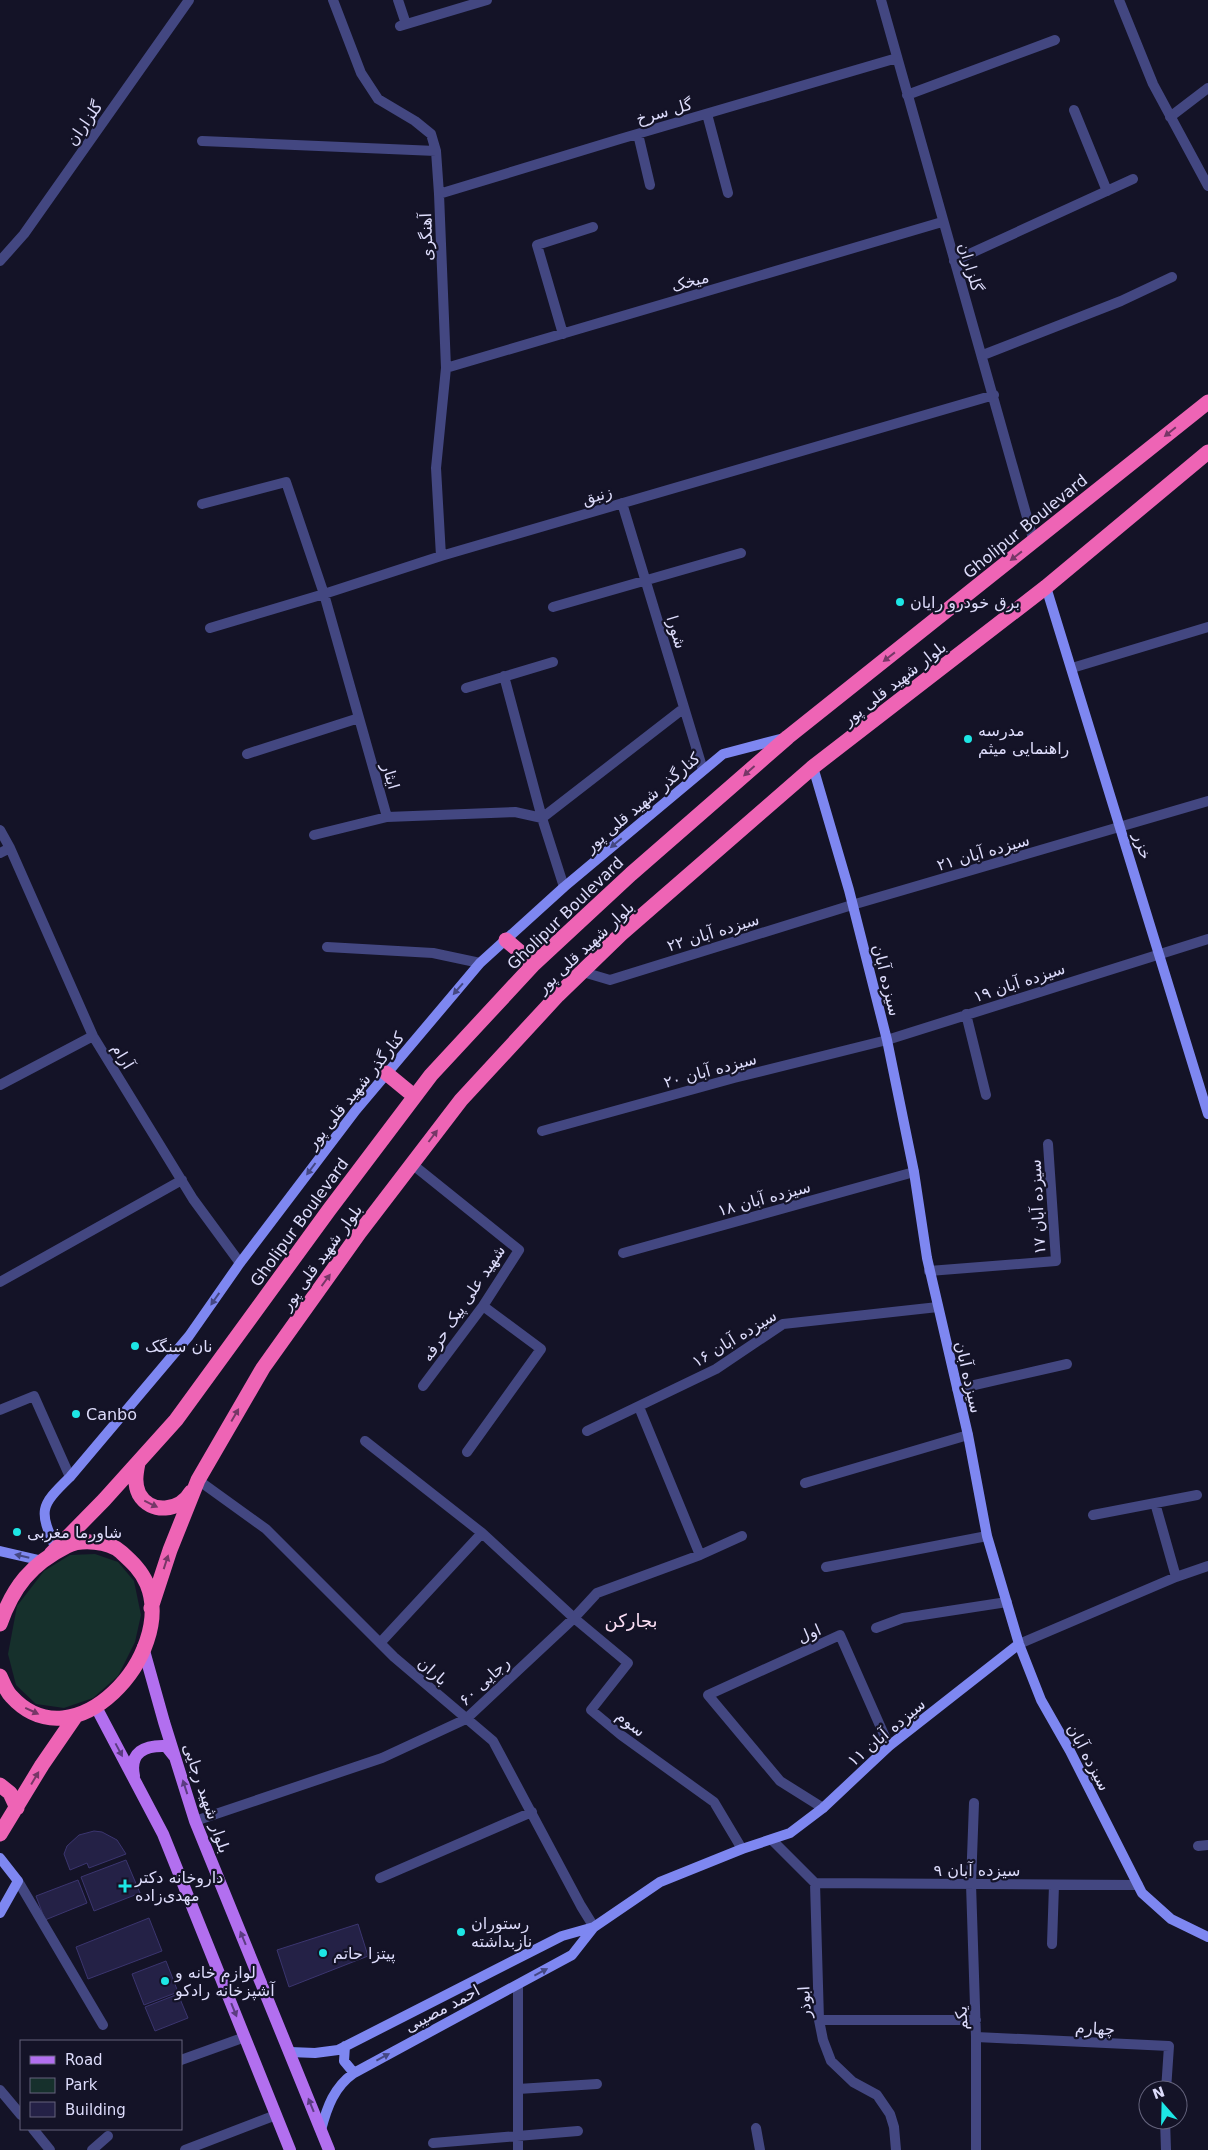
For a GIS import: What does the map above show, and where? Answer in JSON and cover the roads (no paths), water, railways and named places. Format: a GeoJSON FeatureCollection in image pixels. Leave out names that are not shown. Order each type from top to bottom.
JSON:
{"type":"FeatureCollection","features":[{"type":"Feature","properties":{"kind":"highway","name":"Gholipur Boulevard"},"geometry":{"type":"LineString","coordinates":[[0,1624],[11,1596],[22,1581],[50,1555],[138,1463],[176,1420],[414,1096],[431,1075],[534,964],[630,874],[788,737],[1208,402]]}},
{"type":"Feature","properties":{"kind":"highway","name":"بلوار شهید قلی پور"},"geometry":{"type":"LineString","coordinates":[[151,1608],[170,1550],[197,1483],[262,1368],[360,1232],[461,1100],[558,995],[621,934],[813,767],[1046,587],[1208,452]]}},
{"type":"Feature","properties":{"kind":"highway"},"geometry":{"type":"LineString","coordinates":[[506,940],[534,964]]}},
{"type":"Feature","properties":{"kind":"highway"},"geometry":{"type":"LineString","coordinates":[[386,1073],[414,1096]]}},
{"type":"Feature","properties":{"kind":"highway"},"geometry":{"type":"LineString","coordinates":[[138,1463],[135,1480],[138,1493],[146,1504],[160,1508],[175,1506],[187,1499],[197,1483]]}},
{"type":"Feature","properties":{"kind":"highway"},"geometry":{"type":"LineString","coordinates":[[0,1676],[10,1695],[29,1711],[52,1718],[75,1716],[96,1707],[113,1695],[136,1665],[150,1628],[151,1608],[148,1585],[136,1565],[118,1550],[95,1542],[72,1544],[50,1555]]}},
{"type":"Feature","properties":{"kind":"highway"},"geometry":{"type":"LineString","coordinates":[[0,1834],[42,1765],[75,1716]]}},
{"type":"Feature","properties":{"kind":"highway"},"geometry":{"type":"LineString","coordinates":[[0,1786],[10,1793],[17,1808]]}},
{"type":"Feature","properties":{"kind":"main road","name":"بلوار شهید رجایی"},"geometry":{"type":"LineString","coordinates":[[143,1647],[195,1821],[329,2150]]}},
{"type":"Feature","properties":{"kind":"main road"},"geometry":{"type":"LineString","coordinates":[[96,1707],[163,1834],[290,2150]]}},
{"type":"Feature","properties":{"kind":"main road"},"geometry":{"type":"LineString","coordinates":[[135,1781],[132,1766],[138,1753],[151,1745],[166,1746],[175,1758]]}},
{"type":"Feature","properties":{"kind":"street","name":"گلزاران"},"geometry":{"type":"LineString","coordinates":[[0,261],[24,234],[189,0]]}},
{"type":"Feature","properties":{"kind":"street"},"geometry":{"type":"LineString","coordinates":[[202,141],[436,151],[431,134],[415,121],[378,98],[362,73],[333,0]]}},
{"type":"Feature","properties":{"kind":"street"},"geometry":{"type":"LineString","coordinates":[[398,0],[403,25],[468,3],[487,0]]}},
{"type":"Feature","properties":{"kind":"street","name":"گلزاران"},"geometry":{"type":"LineString","coordinates":[[881,0],[942,222],[983,355],[1034,542]]}},
{"type":"Feature","properties":{"kind":"street"},"geometry":{"type":"LineString","coordinates":[[1119,0],[1153,84],[1208,186]]}},
{"type":"Feature","properties":{"kind":"street"},"geometry":{"type":"LineString","coordinates":[[907,95],[1055,40]]}},
{"type":"Feature","properties":{"kind":"street","name":"گل سرخ"},"geometry":{"type":"LineString","coordinates":[[439,194],[897,58]]}},
{"type":"Feature","properties":{"kind":"street"},"geometry":{"type":"LineString","coordinates":[[1170,117],[1208,88]]}},
{"type":"Feature","properties":{"kind":"street"},"geometry":{"type":"LineString","coordinates":[[1074,110],[1107,191]]}},
{"type":"Feature","properties":{"kind":"street"},"geometry":{"type":"LineString","coordinates":[[707,114],[728,193]]}},
{"type":"Feature","properties":{"kind":"street"},"geometry":{"type":"LineString","coordinates":[[638,134],[650,185]]}},
{"type":"Feature","properties":{"kind":"street","name":"آهنگری"},"geometry":{"type":"LineString","coordinates":[[436,151],[446,368],[436,468],[441,556]]}},
{"type":"Feature","properties":{"kind":"street"},"geometry":{"type":"LineString","coordinates":[[954,261],[1133,179]]}},
{"type":"Feature","properties":{"kind":"street","name":"میخک"},"geometry":{"type":"LineString","coordinates":[[446,368],[942,222]]}},
{"type":"Feature","properties":{"kind":"street"},"geometry":{"type":"LineString","coordinates":[[563,334],[538,245],[593,227]]}},
{"type":"Feature","properties":{"kind":"street"},"geometry":{"type":"LineString","coordinates":[[983,355],[1121,301],[1172,277]]}},
{"type":"Feature","properties":{"kind":"street","name":"زنبق"},"geometry":{"type":"LineString","coordinates":[[210,628],[441,556],[994,394]]}},
{"type":"Feature","properties":{"kind":"street","name":"ایثار"},"geometry":{"type":"LineString","coordinates":[[202,504],[286,482],[324,594],[387,817]]}},
{"type":"Feature","properties":{"kind":"street","name":"شورا"},"geometry":{"type":"LineString","coordinates":[[622,503],[703,770]]}},
{"type":"Feature","properties":{"kind":"street"},"geometry":{"type":"LineString","coordinates":[[554,607],[740,553]]}},
{"type":"Feature","properties":{"kind":"street","name":"خزر"},"geometry":{"type":"LineString","coordinates":[[1046,587],[1208,1114]]}},
{"type":"Feature","properties":{"kind":"street"},"geometry":{"type":"LineString","coordinates":[[1072,668],[1208,627]]}},
{"type":"Feature","properties":{"kind":"street"},"geometry":{"type":"LineString","coordinates":[[466,688],[553,662]]}},
{"type":"Feature","properties":{"kind":"street"},"geometry":{"type":"LineString","coordinates":[[504,676],[542,818],[564,888]]}},
{"type":"Feature","properties":{"kind":"street"},"geometry":{"type":"LineString","coordinates":[[542,818],[684,708]]}},
{"type":"Feature","properties":{"kind":"street"},"geometry":{"type":"LineString","coordinates":[[247,754],[359,718]]}},
{"type":"Feature","properties":{"kind":"street","name":"کنارگذر شهید قلی پور"},"geometry":{"type":"LineString","coordinates":[[50,1555],[44,1516],[45,1507],[50,1496],[70,1476],[189,1336],[240,1263],[386,1073],[480,963],[564,888],[723,754],[788,737]]}},
{"type":"Feature","properties":{"kind":"street","name":"سیزده آبان"},"geometry":{"type":"LineString","coordinates":[[813,767],[852,905],[887,1040],[914,1172],[929,1271],[968,1435],[987,1536],[1019,1644],[1040,1700],[1070,1751],[1142,1893],[1171,1919],[1208,1937]]}},
{"type":"Feature","properties":{"kind":"street","name":"سیزده آبان ۲۱"},"geometry":{"type":"LineString","coordinates":[[852,905],[1121,828],[1208,801]]}},
{"type":"Feature","properties":{"kind":"street"},"geometry":{"type":"LineString","coordinates":[[314,835],[387,817],[515,812],[542,818]]}},
{"type":"Feature","properties":{"kind":"street","name":"آرام"},"geometry":{"type":"LineString","coordinates":[[0,830],[10,848],[93,1036],[193,1199],[240,1263]]}},
{"type":"Feature","properties":{"kind":"street"},"geometry":{"type":"LineString","coordinates":[[0,853],[10,848]]}},
{"type":"Feature","properties":{"kind":"street","name":"سیزده آبان ۲۲"},"geometry":{"type":"LineString","coordinates":[[583,972],[610,980],[852,905]]}},
{"type":"Feature","properties":{"kind":"street","name":"سیزده آبان ۱۹"},"geometry":{"type":"LineString","coordinates":[[887,1040],[1208,939]]}},
{"type":"Feature","properties":{"kind":"street"},"geometry":{"type":"LineString","coordinates":[[327,947],[433,953],[480,963]]}},
{"type":"Feature","properties":{"kind":"street"},"geometry":{"type":"LineString","coordinates":[[966,1014],[986,1095]]}},
{"type":"Feature","properties":{"kind":"street"},"geometry":{"type":"LineString","coordinates":[[0,1085],[93,1036]]}},
{"type":"Feature","properties":{"kind":"street","name":"سیزده آبان ۲۰"},"geometry":{"type":"LineString","coordinates":[[542,1131],[734,1078],[887,1040]]}},
{"type":"Feature","properties":{"kind":"street","name":"سیزده آبان ۱۷"},"geometry":{"type":"LineString","coordinates":[[929,1271],[1056,1261],[1048,1144]]}},
{"type":"Feature","properties":{"kind":"street","name":"شهید علی پیک حرفه"},"geometry":{"type":"LineString","coordinates":[[412,1164],[519,1250],[483,1306],[423,1386]]}},
{"type":"Feature","properties":{"kind":"street","name":"سیزده آبان ۱۸"},"geometry":{"type":"LineString","coordinates":[[623,1252],[914,1172]]}},
{"type":"Feature","properties":{"kind":"street"},"geometry":{"type":"LineString","coordinates":[[0,1282],[182,1180]]}},
{"type":"Feature","properties":{"kind":"street"},"geometry":{"type":"LineString","coordinates":[[467,1452],[541,1349],[483,1306]]}},
{"type":"Feature","properties":{"kind":"street","name":"سیزده آبان ۱۶"},"geometry":{"type":"LineString","coordinates":[[587,1432],[716,1369],[783,1324],[938,1307]]}},
{"type":"Feature","properties":{"kind":"street"},"geometry":{"type":"LineString","coordinates":[[957,1389],[1067,1364]]}},
{"type":"Feature","properties":{"kind":"street"},"geometry":{"type":"LineString","coordinates":[[0,1410],[34,1396],[70,1476]]}},
{"type":"Feature","properties":{"kind":"street"},"geometry":{"type":"LineString","coordinates":[[639,1407],[700,1555]]}},
{"type":"Feature","properties":{"kind":"street"},"geometry":{"type":"LineString","coordinates":[[805,1483],[968,1435]]}},
{"type":"Feature","properties":{"kind":"street"},"geometry":{"type":"LineString","coordinates":[[365,1441],[482,1533],[574,1618]]}},
{"type":"Feature","properties":{"kind":"street","name":"باران"},"geometry":{"type":"LineString","coordinates":[[197,1483],[266,1529],[380,1643],[493,1741],[594,1927]]}},
{"type":"Feature","properties":{"kind":"street"},"geometry":{"type":"LineString","coordinates":[[1093,1515],[1198,1495]]}},
{"type":"Feature","properties":{"kind":"street"},"geometry":{"type":"LineString","coordinates":[[1156,1503],[1176,1577]]}},
{"type":"Feature","properties":{"kind":"street"},"geometry":{"type":"LineString","coordinates":[[380,1643],[482,1533]]}},
{"type":"Feature","properties":{"kind":"street","name":"رجایی ۶۰"},"geometry":{"type":"LineString","coordinates":[[195,1821],[382,1758],[466,1719],[574,1618],[597,1593],[700,1555],[742,1536]]}},
{"type":"Feature","properties":{"kind":"street"},"geometry":{"type":"LineString","coordinates":[[826,1567],[987,1536]]}},
{"type":"Feature","properties":{"kind":"street"},"geometry":{"type":"LineString","coordinates":[[0,1551],[50,1555]]}},
{"type":"Feature","properties":{"kind":"street"},"geometry":{"type":"LineString","coordinates":[[1019,1644],[1176,1577],[1208,1566]]}},
{"type":"Feature","properties":{"kind":"street"},"geometry":{"type":"LineString","coordinates":[[876,1628],[903,1618],[1006,1602]]}},
{"type":"Feature","properties":{"kind":"street","name":"سوم"},"geometry":{"type":"LineString","coordinates":[[574,1618],[628,1663],[591,1710],[621,1735],[714,1802],[742,1849]]}},
{"type":"Feature","properties":{"kind":"street","name":"اول"},"geometry":{"type":"LineString","coordinates":[[823,1808],[780,1781],[708,1695],[840,1635],[889,1746]]}},
{"type":"Feature","properties":{"kind":"street","name":"سیزده آبان ۱۱"},"geometry":{"type":"LineString","coordinates":[[772,1840],[790,1833],[823,1808],[889,1746],[1019,1644]]}},
{"type":"Feature","properties":{"kind":"street","name":"یکم"},"geometry":{"type":"LineString","coordinates":[[974,1803],[971,1884],[976,2020],[976,2150]]}},
{"type":"Feature","properties":{"kind":"street"},"geometry":{"type":"LineString","coordinates":[[380,1878],[532,1812]]}},
{"type":"Feature","properties":{"kind":"street"},"geometry":{"type":"LineString","coordinates":[[772,1840],[815,1883]]}},
{"type":"Feature","properties":{"kind":"street","name":"احمد مصیبی"},"geometry":{"type":"LineString","coordinates":[[321,2130],[327,2106],[342,2082],[354,2073],[572,1955],[594,1927],[660,1882],[742,1849],[772,1840]]}},
{"type":"Feature","properties":{"kind":"street"},"geometry":{"type":"LineString","coordinates":[[0,1858],[18,1881],[104,2025]]}},
{"type":"Feature","properties":{"kind":"street"},"geometry":{"type":"LineString","coordinates":[[0,1912],[18,1881]]}},
{"type":"Feature","properties":{"kind":"street","name":"سیزده آبان ۹"},"geometry":{"type":"LineString","coordinates":[[815,1883],[1138,1885]]}},
{"type":"Feature","properties":{"kind":"street","name":"ابوذر"},"geometry":{"type":"LineString","coordinates":[[815,1883],[819,2020],[823,2040],[831,2061],[854,2082],[877,2095],[890,2114],[894,2127],[896,2150]]}},
{"type":"Feature","properties":{"kind":"street"},"geometry":{"type":"LineString","coordinates":[[1052,1944],[1054,1885]]}},
{"type":"Feature","properties":{"kind":"street","name":"احمد مصیبی"},"geometry":{"type":"LineString","coordinates":[[290,2052],[326,2052],[345,2046],[562,1936],[594,1927]]}},
{"type":"Feature","properties":{"kind":"street"},"geometry":{"type":"LineString","coordinates":[[518,1985],[518,2150]]}},
{"type":"Feature","properties":{"kind":"street"},"geometry":{"type":"LineString","coordinates":[[819,2020],[976,2020]]}},
{"type":"Feature","properties":{"kind":"street"},"geometry":{"type":"LineString","coordinates":[[182,2060],[245,2036]]}},
{"type":"Feature","properties":{"kind":"street","name":"چهارم"},"geometry":{"type":"LineString","coordinates":[[976,2037],[1169,2046],[1167,2080]]}},
{"type":"Feature","properties":{"kind":"street"},"geometry":{"type":"LineString","coordinates":[[345,2046],[344,2060],[347,2067],[354,2073]]}},
{"type":"Feature","properties":{"kind":"street"},"geometry":{"type":"LineString","coordinates":[[518,2089],[597,2084]]}},
{"type":"Feature","properties":{"kind":"street"},"geometry":{"type":"LineString","coordinates":[[0,2090],[20,2113]]}},
{"type":"Feature","properties":{"kind":"street"},"geometry":{"type":"LineString","coordinates":[[186,2150],[276,2115]]}},
{"type":"Feature","properties":{"kind":"street"},"geometry":{"type":"LineString","coordinates":[[756,2128],[760,2150]]}},
{"type":"Feature","properties":{"kind":"street"},"geometry":{"type":"LineString","coordinates":[[34,2130],[50,2150]]}},
{"type":"Feature","properties":{"kind":"street"},"geometry":{"type":"LineString","coordinates":[[1165,2130],[1166,2150]]}},
{"type":"Feature","properties":{"kind":"street"},"geometry":{"type":"LineString","coordinates":[[433,2142],[578,2131]]}},
{"type":"Feature","properties":{"kind":"street"},"geometry":{"type":"LineString","coordinates":[[92,2150],[108,2136]]}},
{"type":"Feature","properties":{"kind":"place","name":"برق خودرو رایان"},"geometry":{"type":"Point","coordinates":[900,602]}},
{"type":"Feature","properties":{"kind":"place","name":"مدرسه راهنمایی میثم"},"geometry":{"type":"Point","coordinates":[968,739]}},
{"type":"Feature","properties":{"kind":"place","name":"نان سنگک"},"geometry":{"type":"Point","coordinates":[135,1346]}},
{"type":"Feature","properties":{"kind":"place","name":"Canbo"},"geometry":{"type":"Point","coordinates":[76,1414]}},
{"type":"Feature","properties":{"kind":"place","name":"شاورما مغربی"},"geometry":{"type":"Point","coordinates":[17,1532]}},
{"type":"Feature","properties":{"kind":"place","name":"داروخانه دکتر مهدی‌زاده"},"geometry":{"type":"Point","coordinates":[125,1886]}},
{"type":"Feature","properties":{"kind":"place","name":"رستوران نازبداشته"},"geometry":{"type":"Point","coordinates":[461,1932]}},
{"type":"Feature","properties":{"kind":"place","name":"پیتزا حاتم"},"geometry":{"type":"Point","coordinates":[323,1953]}},
{"type":"Feature","properties":{"kind":"place","name":"لوازم خانه و آشپزخانه رادکو"},"geometry":{"type":"Point","coordinates":[165,1981]}},
{"type":"Feature","properties":{"kind":"district","name":"بجارکن"},"geometry":{"type":"Point","coordinates":[631,1621]}}]}
